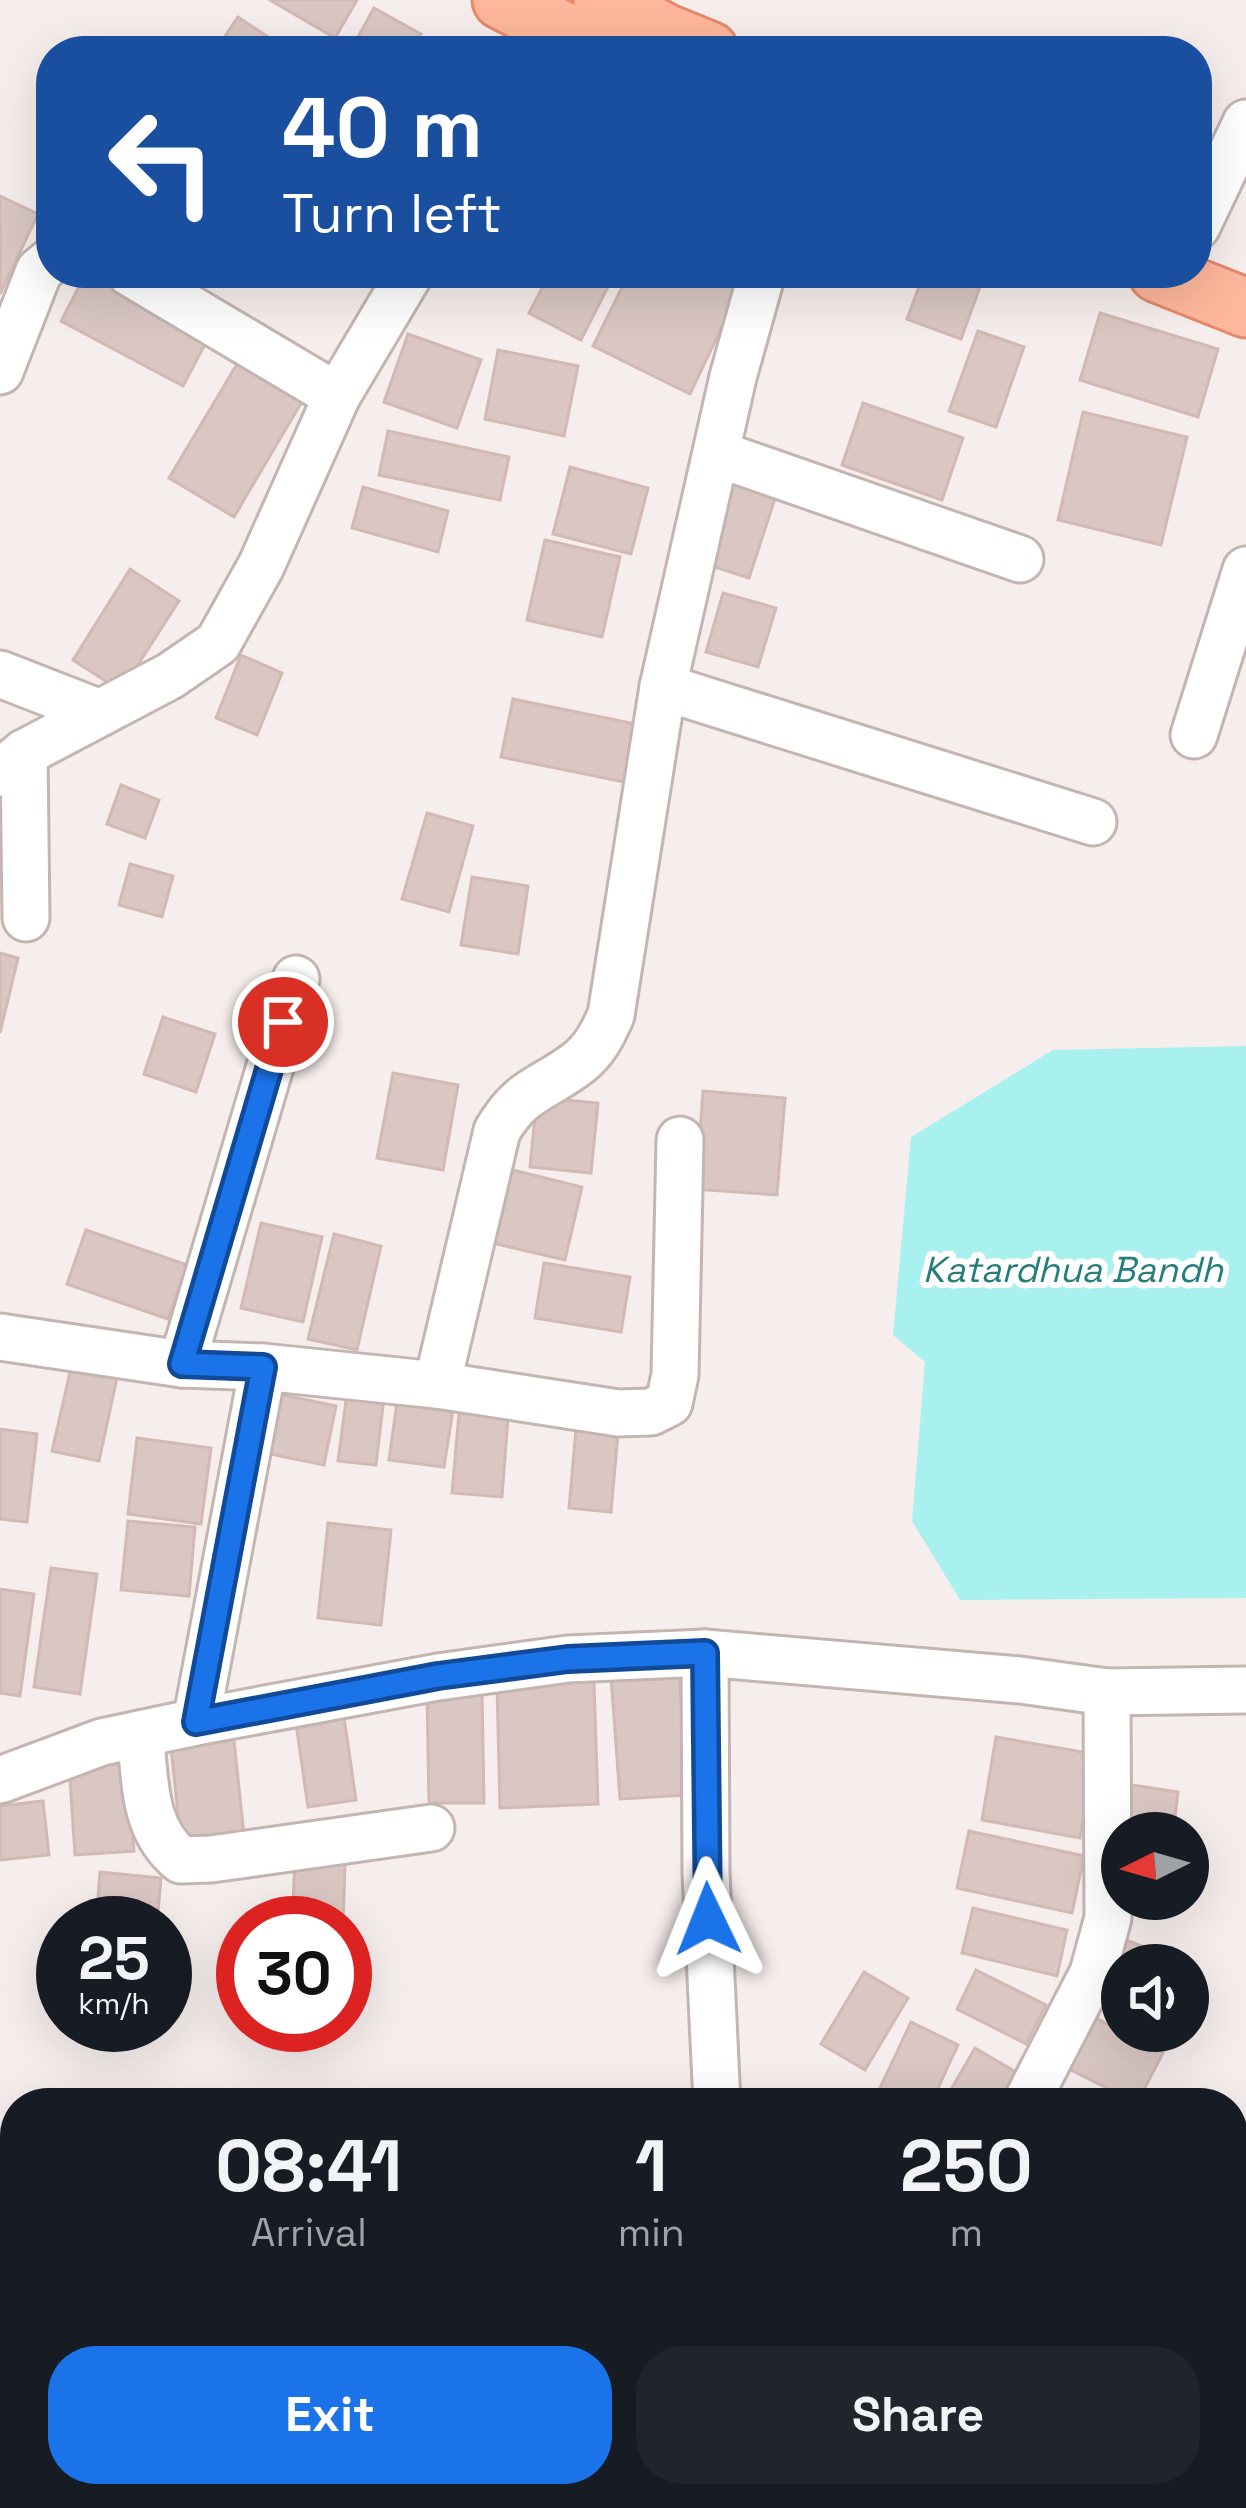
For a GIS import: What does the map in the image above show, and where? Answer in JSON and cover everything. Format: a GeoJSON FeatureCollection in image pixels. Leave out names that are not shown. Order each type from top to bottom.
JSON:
{"type":"FeatureCollection","features":[{"type":"Feature","properties":{"kind":"main road"},"geometry":{"type":"LineString","coordinates":[[502,0],[573,36]]}},
{"type":"Feature","properties":{"kind":"main road"},"geometry":{"type":"LineString","coordinates":[[603,0],[675,34]]}},
{"type":"Feature","properties":{"kind":"main road"},"geometry":{"type":"LineString","coordinates":[[1212,256],[1246,268]]}},
{"type":"Feature","properties":{"kind":"main road"},"geometry":{"type":"LineString","coordinates":[[1196,288],[1246,308]]}},
{"type":"Feature","properties":{"kind":"street"},"geometry":{"type":"LineString","coordinates":[[1212,194],[1246,123]]}},
{"type":"Feature","properties":{"kind":"street"},"geometry":{"type":"LineString","coordinates":[[0,371],[36,280]]}},
{"type":"Feature","properties":{"kind":"street"},"geometry":{"type":"LineString","coordinates":[[155,288],[337,396]]}},
{"type":"Feature","properties":{"kind":"street"},"geometry":{"type":"LineString","coordinates":[[26,918],[12,763],[170,676],[218,643],[261,566],[337,396],[401,288]]}},
{"type":"Feature","properties":{"kind":"street"},"geometry":{"type":"LineString","coordinates":[[437,1385],[497,1131],[512,1107],[578,1063],[598,1043],[611,1015],[663,687],[733,376],[758,288]]}},
{"type":"Feature","properties":{"kind":"street"},"geometry":{"type":"LineString","coordinates":[[718,454],[1019,560]]}},
{"type":"Feature","properties":{"kind":"street"},"geometry":{"type":"LineString","coordinates":[[1194,735],[1246,570]]}},
{"type":"Feature","properties":{"kind":"street"},"geometry":{"type":"LineString","coordinates":[[0,674],[100,713]]}},
{"type":"Feature","properties":{"kind":"street"},"geometry":{"type":"LineString","coordinates":[[663,687],[1093,822]]}},
{"type":"Feature","properties":{"kind":"street"},"geometry":{"type":"LineString","coordinates":[[182,1364],[296,979]]}},
{"type":"Feature","properties":{"kind":"street"},"geometry":{"type":"LineString","coordinates":[[0,1336],[182,1364],[263,1367],[437,1385],[618,1413],[651,1412],[669,1403],[675,1375],[680,1140]]}},
{"type":"Feature","properties":{"kind":"street"},"geometry":{"type":"LineString","coordinates":[[196,1722],[263,1367]]}},
{"type":"Feature","properties":{"kind":"street"},"geometry":{"type":"LineString","coordinates":[[705,1653],[706,1873],[716,2088]]}},
{"type":"Feature","properties":{"kind":"street"},"geometry":{"type":"LineString","coordinates":[[0,1780],[102,1742],[438,1676],[568,1659],[705,1653],[1107,1692],[1246,1690]]}},
{"type":"Feature","properties":{"kind":"street"},"geometry":{"type":"LineString","coordinates":[[1034,2088],[1093,1973],[1108,1918],[1107,1692]]}},
{"type":"Feature","properties":{"kind":"street"},"geometry":{"type":"LineString","coordinates":[[140,1734],[151,1817],[161,1844],[181,1860],[431,1828]]}},
{"type":"Feature","properties":{"kind":"water","name":"Katardhua Bandh"},"geometry":{"type":"Polygon","coordinates":[[[1246,1046],[1246,1598],[960,1600],[912,1521],[925,1362],[893,1335],[911,1137],[1053,1050],[1246,1046]]]}},
{"type":"Feature","properties":{"kind":"building"},"geometry":{"type":"Polygon","coordinates":[[[270,0],[357,0],[336,36],[270,0]]]}},
{"type":"Feature","properties":{"kind":"building"},"geometry":{"type":"Polygon","coordinates":[[[374,8],[421,34],[420,36],[358,36],[374,8]]]}},
{"type":"Feature","properties":{"kind":"building"},"geometry":{"type":"Polygon","coordinates":[[[238,17],[266,36],[225,36],[238,17]]]}},
{"type":"Feature","properties":{"kind":"building"},"geometry":{"type":"Polygon","coordinates":[[[0,196],[36,213],[36,218],[0,294],[0,196]]]}},
{"type":"Feature","properties":{"kind":"building"},"geometry":{"type":"Polygon","coordinates":[[[78,288],[181,288],[223,310],[183,386],[61,321],[78,288]]]}},
{"type":"Feature","properties":{"kind":"building"},"geometry":{"type":"Polygon","coordinates":[[[542,288],[607,288],[581,340],[529,313],[542,288]]]}},
{"type":"Feature","properties":{"kind":"building"},"geometry":{"type":"Polygon","coordinates":[[[622,288],[739,291],[690,394],[593,346],[622,288]]]}},
{"type":"Feature","properties":{"kind":"building"},"geometry":{"type":"Polygon","coordinates":[[[918,288],[980,288],[961,339],[907,319],[918,288]]]}},
{"type":"Feature","properties":{"kind":"building"},"geometry":{"type":"Polygon","coordinates":[[[1100,313],[1218,349],[1198,417],[1080,380],[1100,313]]]}},
{"type":"Feature","properties":{"kind":"building"},"geometry":{"type":"Polygon","coordinates":[[[978,331],[1024,347],[996,427],[949,411],[978,331]]]}},
{"type":"Feature","properties":{"kind":"building"},"geometry":{"type":"Polygon","coordinates":[[[408,334],[481,360],[457,428],[384,402],[408,334]]]}},
{"type":"Feature","properties":{"kind":"building"},"geometry":{"type":"Polygon","coordinates":[[[498,350],[578,366],[564,436],[485,419],[498,350]]]}},
{"type":"Feature","properties":{"kind":"building"},"geometry":{"type":"Polygon","coordinates":[[[243,354],[307,393],[234,517],[169,478],[243,354]]]}},
{"type":"Feature","properties":{"kind":"building"},"geometry":{"type":"Polygon","coordinates":[[[863,403],[963,438],[942,500],[842,465],[863,403]]]}},
{"type":"Feature","properties":{"kind":"building"},"geometry":{"type":"Polygon","coordinates":[[[1083,412],[1187,437],[1161,545],[1058,520],[1083,412]]]}},
{"type":"Feature","properties":{"kind":"building"},"geometry":{"type":"Polygon","coordinates":[[[388,431],[509,457],[500,500],[379,475],[388,431]]]}},
{"type":"Feature","properties":{"kind":"building"},"geometry":{"type":"Polygon","coordinates":[[[737,461],[782,477],[749,578],[703,563],[737,461]]]}},
{"type":"Feature","properties":{"kind":"building"},"geometry":{"type":"Polygon","coordinates":[[[570,467],[648,488],[631,554],[553,534],[570,467]]]}},
{"type":"Feature","properties":{"kind":"building"},"geometry":{"type":"Polygon","coordinates":[[[363,487],[448,511],[438,552],[352,528],[363,487]]]}},
{"type":"Feature","properties":{"kind":"building"},"geometry":{"type":"Polygon","coordinates":[[[545,540],[620,557],[602,637],[527,620],[545,540]]]}},
{"type":"Feature","properties":{"kind":"building"},"geometry":{"type":"Polygon","coordinates":[[[130,569],[179,601],[121,691],[73,660],[130,569]]]}},
{"type":"Feature","properties":{"kind":"building"},"geometry":{"type":"Polygon","coordinates":[[[723,593],[776,608],[758,667],[706,652],[723,593]]]}},
{"type":"Feature","properties":{"kind":"building"},"geometry":{"type":"Polygon","coordinates":[[[241,655],[282,673],[257,735],[216,718],[241,655]]]}},
{"type":"Feature","properties":{"kind":"building"},"geometry":{"type":"Polygon","coordinates":[[[513,699],[635,724],[624,782],[501,757],[513,699]]]}},
{"type":"Feature","properties":{"kind":"building"},"geometry":{"type":"Polygon","coordinates":[[[121,785],[159,800],[145,838],[107,824],[121,785]]]}},
{"type":"Feature","properties":{"kind":"building"},"geometry":{"type":"Polygon","coordinates":[[[427,813],[473,826],[449,912],[402,899],[427,813]]]}},
{"type":"Feature","properties":{"kind":"building"},"geometry":{"type":"Polygon","coordinates":[[[130,864],[173,876],[162,917],[119,905],[130,864]]]}},
{"type":"Feature","properties":{"kind":"building"},"geometry":{"type":"Polygon","coordinates":[[[472,877],[528,886],[518,954],[461,945],[472,877]]]}},
{"type":"Feature","properties":{"kind":"building"},"geometry":{"type":"Polygon","coordinates":[[[0,953],[18,958],[0,1033],[0,953]]]}},
{"type":"Feature","properties":{"kind":"building"},"geometry":{"type":"Polygon","coordinates":[[[163,1017],[215,1034],[196,1092],[144,1074],[163,1017]]]}},
{"type":"Feature","properties":{"kind":"building"},"geometry":{"type":"Polygon","coordinates":[[[393,1073],[458,1085],[443,1170],[377,1158],[393,1073]]]}},
{"type":"Feature","properties":{"kind":"building"},"geometry":{"type":"Polygon","coordinates":[[[703,1091],[785,1098],[777,1195],[696,1189],[703,1091]]]}},
{"type":"Feature","properties":{"kind":"building"},"geometry":{"type":"Polygon","coordinates":[[[537,1097],[598,1103],[591,1173],[530,1167],[537,1097]]]}},
{"type":"Feature","properties":{"kind":"building"},"geometry":{"type":"Polygon","coordinates":[[[509,1169],[582,1187],[565,1260],[492,1243],[509,1169]]]}},
{"type":"Feature","properties":{"kind":"building"},"geometry":{"type":"Polygon","coordinates":[[[261,1223],[322,1237],[303,1322],[241,1308],[261,1223]]]}},
{"type":"Feature","properties":{"kind":"building"},"geometry":{"type":"Polygon","coordinates":[[[86,1230],[187,1265],[168,1319],[67,1284],[86,1230]]]}},
{"type":"Feature","properties":{"kind":"building"},"geometry":{"type":"Polygon","coordinates":[[[334,1234],[381,1246],[357,1350],[308,1339],[334,1234]]]}},
{"type":"Feature","properties":{"kind":"building"},"geometry":{"type":"Polygon","coordinates":[[[544,1263],[630,1277],[621,1332],[535,1318],[544,1263]]]}},
{"type":"Feature","properties":{"kind":"building"},"geometry":{"type":"Polygon","coordinates":[[[71,1368],[117,1378],[99,1461],[52,1451],[71,1368]]]}},
{"type":"Feature","properties":{"kind":"building"},"geometry":{"type":"Polygon","coordinates":[[[347,1393],[384,1397],[376,1465],[338,1461],[347,1393]]]}},
{"type":"Feature","properties":{"kind":"building"},"geometry":{"type":"Polygon","coordinates":[[[279,1394],[336,1406],[324,1465],[266,1453],[279,1394]]]}},
{"type":"Feature","properties":{"kind":"building"},"geometry":{"type":"Polygon","coordinates":[[[398,1395],[454,1403],[444,1467],[389,1460],[398,1395]]]}},
{"type":"Feature","properties":{"kind":"building"},"geometry":{"type":"Polygon","coordinates":[[[459,1413],[508,1417],[502,1497],[452,1493],[459,1413]]]}},
{"type":"Feature","properties":{"kind":"building"},"geometry":{"type":"Polygon","coordinates":[[[0,1429],[37,1434],[27,1522],[0,1519],[0,1429]]]}},
{"type":"Feature","properties":{"kind":"building"},"geometry":{"type":"Polygon","coordinates":[[[576,1429],[618,1433],[611,1512],[569,1508],[576,1429]]]}},
{"type":"Feature","properties":{"kind":"building"},"geometry":{"type":"Polygon","coordinates":[[[137,1438],[211,1448],[201,1524],[128,1514],[137,1438]]]}},
{"type":"Feature","properties":{"kind":"building"},"geometry":{"type":"Polygon","coordinates":[[[128,1521],[195,1527],[189,1596],[121,1590],[128,1521]]]}},
{"type":"Feature","properties":{"kind":"building"},"geometry":{"type":"Polygon","coordinates":[[[328,1523],[391,1530],[381,1625],[318,1618],[328,1523]]]}},
{"type":"Feature","properties":{"kind":"building"},"geometry":{"type":"Polygon","coordinates":[[[51,1568],[97,1574],[80,1694],[34,1687],[51,1568]]]}},
{"type":"Feature","properties":{"kind":"building"},"geometry":{"type":"Polygon","coordinates":[[[0,1589],[34,1594],[20,1696],[0,1693],[0,1589]]]}},
{"type":"Feature","properties":{"kind":"building"},"geometry":{"type":"Polygon","coordinates":[[[679,1672],[687,1795],[620,1799],[611,1677],[679,1672]]]}},
{"type":"Feature","properties":{"kind":"building"},"geometry":{"type":"Polygon","coordinates":[[[594,1682],[598,1804],[500,1808],[497,1685],[594,1682]]]}},
{"type":"Feature","properties":{"kind":"building"},"geometry":{"type":"Polygon","coordinates":[[[482,1693],[484,1803],[429,1803],[427,1694],[482,1693]]]}},
{"type":"Feature","properties":{"kind":"building"},"geometry":{"type":"Polygon","coordinates":[[[344,1717],[356,1800],[308,1807],[296,1724],[344,1717]]]}},
{"type":"Feature","properties":{"kind":"building"},"geometry":{"type":"Polygon","coordinates":[[[233,1731],[245,1845],[182,1851],[170,1738],[233,1731]]]}},
{"type":"Feature","properties":{"kind":"building"},"geometry":{"type":"Polygon","coordinates":[[[996,1737],[1094,1754],[1080,1838],[982,1820],[996,1737]]]}},
{"type":"Feature","properties":{"kind":"building"},"geometry":{"type":"Polygon","coordinates":[[[127,1760],[134,1851],[75,1855],[69,1764],[127,1760]]]}},
{"type":"Feature","properties":{"kind":"building"},"geometry":{"type":"Polygon","coordinates":[[[1132,1785],[1178,1792],[1176,1812],[1129,1812],[1132,1785]]]}},
{"type":"Feature","properties":{"kind":"building"},"geometry":{"type":"Polygon","coordinates":[[[43,1801],[49,1855],[0,1860],[0,1806],[43,1801]]]}},
{"type":"Feature","properties":{"kind":"building"},"geometry":{"type":"Polygon","coordinates":[[[969,1831],[1084,1856],[1072,1913],[957,1888],[969,1831]]]}},
{"type":"Feature","properties":{"kind":"building"},"geometry":{"type":"Polygon","coordinates":[[[295,1861],[345,1864],[344,1896],[293,1896],[295,1861]]]}},
{"type":"Feature","properties":{"kind":"building"},"geometry":{"type":"Polygon","coordinates":[[[100,1872],[161,1878],[159,1896],[98,1896],[100,1872]]]}},
{"type":"Feature","properties":{"kind":"building"},"geometry":{"type":"Polygon","coordinates":[[[973,1908],[1067,1930],[1057,1976],[962,1953],[973,1908]]]}},
{"type":"Feature","properties":{"kind":"building"},"geometry":{"type":"Polygon","coordinates":[[[976,1970],[1046,2005],[1026,2044],[957,2009],[976,1970]]]}},
{"type":"Feature","properties":{"kind":"building"},"geometry":{"type":"Polygon","coordinates":[[[864,1972],[908,1998],[865,2070],[821,2044],[864,1972]]]}},
{"type":"Feature","properties":{"kind":"building"},"geometry":{"type":"Polygon","coordinates":[[[1092,2016],[1101,2021],[1101,2052],[1163,2053],[1145,2088],[1107,2088],[1065,2067],[1092,2016]]]}},
{"type":"Feature","properties":{"kind":"building"},"geometry":{"type":"Polygon","coordinates":[[[911,2022],[958,2045],[938,2088],[880,2088],[911,2022]]]}},
{"type":"Feature","properties":{"kind":"building"},"geometry":{"type":"Polygon","coordinates":[[[975,2048],[1026,2078],[1020,2088],[952,2088],[975,2048]]]}},
{"type":"Feature","properties":{"kind":"route"},"geometry":{"type":"LineString","coordinates":[[283,1022],[182,1364],[263,1367],[196,1722],[438,1676],[568,1659],[705,1653],[708,1919]]}}]}
